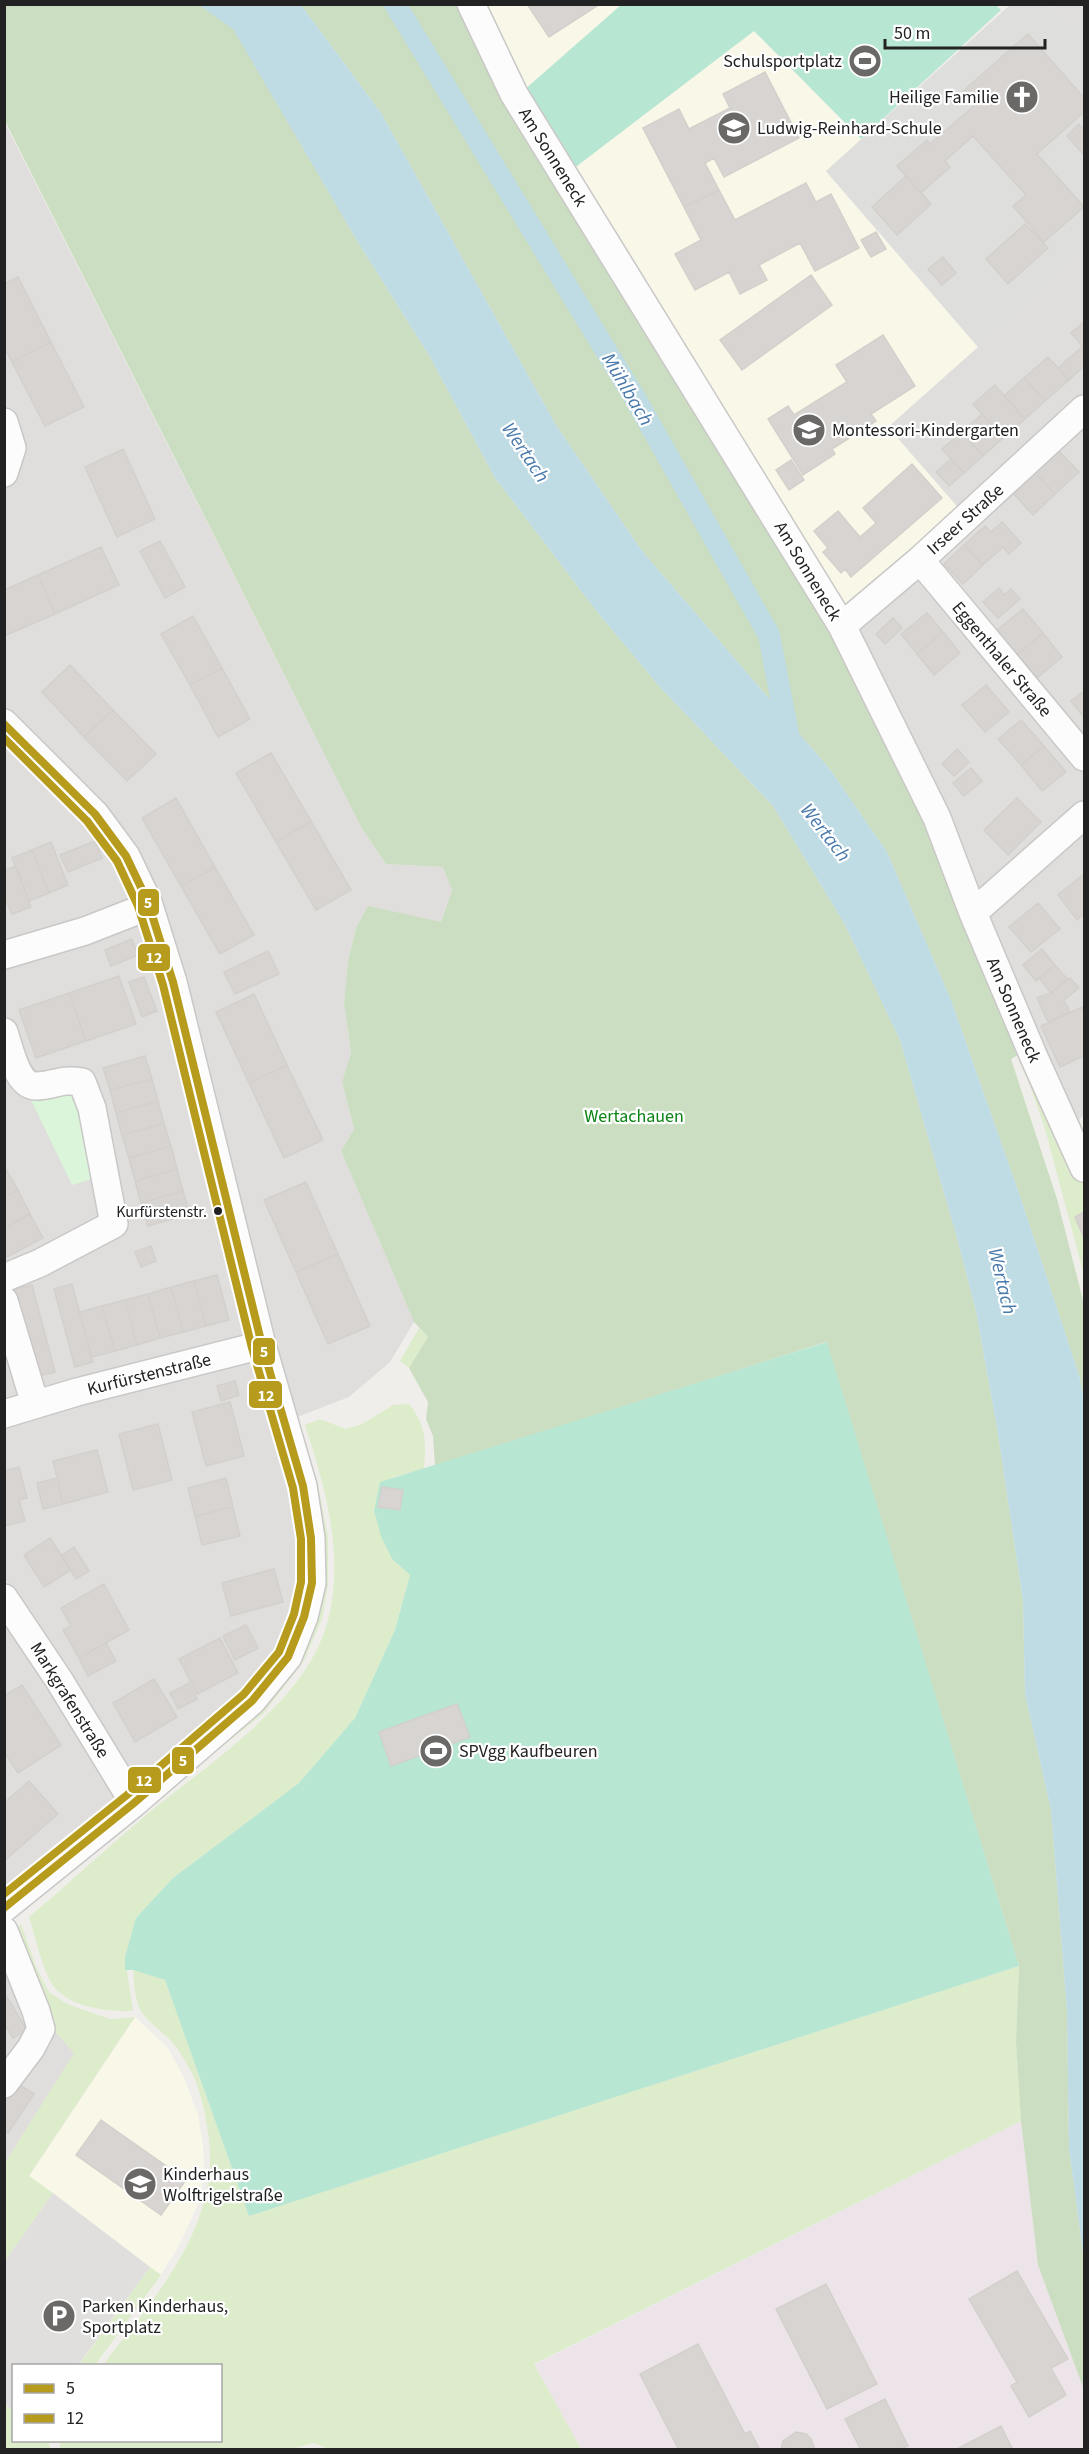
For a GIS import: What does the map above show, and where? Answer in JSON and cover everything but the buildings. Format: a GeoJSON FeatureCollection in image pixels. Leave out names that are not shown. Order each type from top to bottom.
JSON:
{"type":"FeatureCollection","features":[{"type":"Feature","properties":{"kind":"street","name":"Am Sonneneck"},"geometry":{"type":"LineString","coordinates":[[471,4],[514,94],[842,626],[938,818],[973,913],[1077,1130],[1084,1168]]}},
{"type":"Feature","properties":{"kind":"street","name":"Irseer Straße"},"geometry":{"type":"LineString","coordinates":[[842,626],[920,560],[1084,409]]}},
{"type":"Feature","properties":{"kind":"street"},"geometry":{"type":"LineString","coordinates":[[4,422],[12,448],[4,473]]}},
{"type":"Feature","properties":{"kind":"street","name":"Eggenthaler Straße"},"geometry":{"type":"LineString","coordinates":[[920,560],[1084,757]]}},
{"type":"Feature","properties":{"kind":"street"},"geometry":{"type":"LineString","coordinates":[[4,723],[95,814],[126,856],[149,906],[174,982],[262,1345],[303,1486],[311,1538],[312,1584],[304,1617],[288,1657],[252,1701],[134,1803],[4,1908]]}},
{"type":"Feature","properties":{"kind":"street"},"geometry":{"type":"LineString","coordinates":[[973,913],[1084,815]]}},
{"type":"Feature","properties":{"kind":"street"},"geometry":{"type":"LineString","coordinates":[[4,955],[86,931],[149,906]]}},
{"type":"Feature","properties":{"kind":"street"},"geometry":{"type":"LineString","coordinates":[[4,1032],[19,1073],[26,1083],[35,1086],[67,1079],[82,1082],[92,1107],[114,1224],[40,1263],[4,1278]]}},
{"type":"Feature","properties":{"kind":"street"},"geometry":{"type":"LineString","coordinates":[[4,1301],[35,1404]]}},
{"type":"Feature","properties":{"kind":"street","name":"Kurfürstenstraße"},"geometry":{"type":"LineString","coordinates":[[4,1414],[262,1345]]}},
{"type":"Feature","properties":{"kind":"street","name":"Markgrafenstraße"},"geometry":{"type":"LineString","coordinates":[[4,1598],[59,1680],[134,1803]]}},
{"type":"Feature","properties":{"kind":"street"},"geometry":{"type":"LineString","coordinates":[[4,1930],[36,2011],[41,2030],[32,2048],[4,2084]]}},
{"type":"Feature","properties":{"kind":"shaded area"},"geometry":{"type":"Polygon","coordinates":[[[481,5],[621,5],[523,91],[481,5]]]}},
{"type":"Feature","properties":{"kind":"shaded area"},"geometry":{"type":"Polygon","coordinates":[[[1010,5],[1047,5],[1084,34],[1084,251],[978,347],[826,171],[1010,5]]]}},
{"type":"Feature","properties":{"kind":"shaded area"},"geometry":{"type":"Polygon","coordinates":[[[1047,5],[1084,5],[1084,34],[1047,5]]]}},
{"type":"Feature","properties":{"kind":"shaded area"},"geometry":{"type":"Polygon","coordinates":[[[754,30],[861,139],[826,172],[978,347],[888,427],[962,512],[846,613],[573,169],[754,30]]]}},
{"type":"Feature","properties":{"kind":"shaded area"},"geometry":{"type":"Polygon","coordinates":[[[4,121],[361,827],[386,864],[444,867],[452,890],[441,922],[356,928],[348,960],[344,1003],[351,1054],[342,1082],[354,1129],[341,1151],[414,1322],[390,1362],[349,1397],[274,1426],[293,1489],[301,1539],[301,1581],[295,1615],[277,1654],[246,1694],[137,1787],[5,1579],[4,121]]]}},
{"type":"Feature","properties":{"kind":"shaded area"},"geometry":{"type":"Polygon","coordinates":[[[1084,251],[1084,1115],[1072,1126],[851,623],[888,427],[1084,251]]]}},
{"type":"Feature","properties":{"kind":"shaded area"},"geometry":{"type":"Polygon","coordinates":[[[4,1609],[122,1799],[4,1897],[4,1609]]]}},
{"type":"Feature","properties":{"kind":"shaded area"},"geometry":{"type":"Polygon","coordinates":[[[5,1942],[46,2021],[75,2053],[5,2163],[5,1942]]]}},
{"type":"Feature","properties":{"kind":"shaded area"},"geometry":{"type":"Polygon","coordinates":[[[135,2017],[168,2048],[185,2080],[198,2115],[203,2145],[204,2167],[200,2200],[178,2247],[161,2275],[29,2176],[135,2017]]]}},
{"type":"Feature","properties":{"kind":"shaded area"},"geometry":{"type":"Polygon","coordinates":[[[1021,2121],[1038,2265],[1084,2390],[1084,2449],[581,2449],[534,2365],[1021,2121]]]}},
{"type":"Feature","properties":{"kind":"shaded area","name":"Parken Kinderhaus, Sportplatz"},"geometry":{"type":"Polygon","coordinates":[[[53,2193],[150,2267],[79,2364],[12,2364],[12,2410],[5,2404],[5,2261],[53,2193]]]}},
{"type":"Feature","properties":{"kind":"green space","name":"Schulsportplatz"},"geometry":{"type":"Polygon","coordinates":[[[995,4],[1001,10],[861,139],[754,31],[573,169],[523,91],[621,5],[995,4]]]}},
{"type":"Feature","properties":{"kind":"green space","name":"Wertachauen"},"geometry":{"type":"Polygon","coordinates":[[[5,5],[199,5],[233,28],[356,239],[430,357],[495,478],[598,613],[659,686],[773,806],[844,923],[900,1040],[976,1311],[998,1434],[1023,1601],[1025,1694],[1051,1810],[1067,2011],[1069,2148],[1084,2261],[1084,2390],[1038,2265],[1021,2121],[1016,2042],[1019,1966],[826,1342],[435,1466],[433,1436],[426,1419],[428,1402],[409,1368],[428,1337],[414,1322],[341,1151],[354,1129],[342,1082],[351,1053],[344,1003],[348,960],[356,928],[368,906],[441,922],[452,890],[443,867],[386,864],[361,827],[5,121],[5,5]]]}},
{"type":"Feature","properties":{"kind":"green space"},"geometry":{"type":"Polygon","coordinates":[[[301,5],[460,5],[832,630],[930,822],[1023,1052],[1011,1059],[1057,1199],[1084,1304],[1084,1402],[1079,1375],[1020,1196],[951,1000],[887,852],[829,768],[642,551],[556,425],[381,113],[301,5]]]}},
{"type":"Feature","properties":{"kind":"green space"},"geometry":{"type":"Polygon","coordinates":[[[1033,1062],[1084,1178],[1084,1275],[1045,1129],[1023,1066],[1033,1062]]]}},
{"type":"Feature","properties":{"kind":"green space"},"geometry":{"type":"Polygon","coordinates":[[[68,1089],[75,1095],[96,1178],[72,1185],[31,1100],[68,1089]]]}},
{"type":"Feature","properties":{"kind":"green space"},"geometry":{"type":"Polygon","coordinates":[[[419,1328],[428,1337],[409,1368],[400,1361],[419,1328]]]}},
{"type":"Feature","properties":{"kind":"green space"},"geometry":{"type":"Polygon","coordinates":[[[827,1342],[1019,1966],[249,2216],[165,1980],[133,1970],[125,1970],[125,1957],[136,1918],[173,1878],[299,1783],[355,1718],[395,1630],[410,1575],[392,1559],[381,1536],[374,1511],[380,1482],[827,1342]]]}},
{"type":"Feature","properties":{"kind":"green space"},"geometry":{"type":"Polygon","coordinates":[[[409,1404],[419,1420],[424,1435],[424,1469],[393,1477],[392,1559],[410,1575],[395,1630],[355,1718],[299,1783],[173,1878],[136,1918],[125,1957],[133,2011],[113,2011],[91,2007],[62,1995],[51,1982],[43,1964],[29,1917],[145,1816],[253,1728],[279,1703],[301,1676],[318,1647],[329,1616],[333,1592],[333,1543],[325,1496],[305,1425],[320,1419],[346,1429],[362,1424],[393,1405],[409,1404]]]}},
{"type":"Feature","properties":{"kind":"green space"},"geometry":{"type":"Polygon","coordinates":[[[310,1460],[317,1480],[328,1537],[328,1585],[322,1619],[304,1661],[263,1714],[143,1810],[299,1659],[306,1462],[310,1460]]]}},
{"type":"Feature","properties":{"kind":"green space"},"geometry":{"type":"Polygon","coordinates":[[[21,1924],[37,1969],[49,1992],[67,2004],[110,2019],[135,2017],[29,2176],[53,2193],[5,2261],[5,2163],[74,2053],[46,2021],[12,1934],[21,1924]]]}},
{"type":"Feature","properties":{"kind":"green space"},"geometry":{"type":"Polygon","coordinates":[[[1019,1966],[1016,2042],[1021,2121],[534,2364],[581,2449],[330,2450],[314,2443],[287,2450],[60,2450],[60,2442],[222,2442],[222,2364],[104,2364],[145,2311],[182,2255],[196,2225],[206,2194],[210,2161],[206,2119],[195,2079],[175,2046],[140,2010],[135,1993],[133,1970],[165,1980],[249,2216],[1019,1966]]]}},
{"type":"Feature","properties":{"kind":"green space"},"geometry":{"type":"Polygon","coordinates":[[[150,2267],[161,2275],[96,2364],[79,2364],[150,2267]]]}},
{"type":"Feature","properties":{"kind":"green space"},"geometry":{"type":"Polygon","coordinates":[[[4,2404],[12,2410],[12,2442],[49,2442],[50,2449],[5,2449],[4,2404]]]}},
{"type":"Feature","properties":{"kind":"water","name":"Wertach"},"geometry":{"type":"Polygon","coordinates":[[[199,5],[301,5],[381,113],[556,425],[642,551],[829,768],[887,852],[951,1000],[1020,1196],[1079,1375],[1084,1402],[1084,2261],[1069,2148],[1067,2011],[1051,1810],[1025,1694],[1023,1601],[998,1434],[976,1311],[900,1040],[844,923],[773,806],[659,686],[598,613],[495,478],[430,357],[356,239],[233,29],[199,5]]]}},
{"type":"Feature","properties":{"kind":"waterway","name":"Mühlbach"},"geometry":{"type":"LineString","coordinates":[[395,4],[636,400],[769,635],[790,744]]}},
{"type":"Feature","properties":{"kind":"transit line","name":"5"},"geometry":{"type":"LineString","coordinates":[[4,724],[95,814],[126,856],[148,902],[173,982],[262,1345],[303,1486],[311,1538],[312,1583],[304,1617],[288,1657],[252,1701],[134,1803],[4,1908]]}},
{"type":"Feature","properties":{"kind":"transit line","name":"12"},"geometry":{"type":"LineString","coordinates":[[4,738],[87,821],[117,861],[138,906],[163,985],[252,1348],[293,1488],[301,1539],[301,1582],[294,1614],[279,1652],[244,1694],[127,1795],[4,1894]]}},
{"type":"Feature","properties":{"kind":"place","name":"Schulsportplatz"},"geometry":{"type":"Point","coordinates":[865,61]}},
{"type":"Feature","properties":{"kind":"place","name":"Heilige Familie"},"geometry":{"type":"Point","coordinates":[1022,97]}},
{"type":"Feature","properties":{"kind":"place","name":"Ludwig-Reinhard-Schule"},"geometry":{"type":"Point","coordinates":[734,128]}},
{"type":"Feature","properties":{"kind":"place","name":"Montessori-Kindergarten"},"geometry":{"type":"Point","coordinates":[809,430]}},
{"type":"Feature","properties":{"kind":"place","name":"Kurfürstenstr."},"geometry":{"type":"Point","coordinates":[218,1211]}},
{"type":"Feature","properties":{"kind":"place","name":"SPVgg Kaufbeuren"},"geometry":{"type":"Point","coordinates":[436,1751]}},
{"type":"Feature","properties":{"kind":"place","name":"Kinderhaus Wolftrigelstraße"},"geometry":{"type":"Point","coordinates":[140,2184]}},
{"type":"Feature","properties":{"kind":"place","name":"Parken Kinderhaus, Sportplatz"},"geometry":{"type":"Point","coordinates":[59,2316]}}]}
